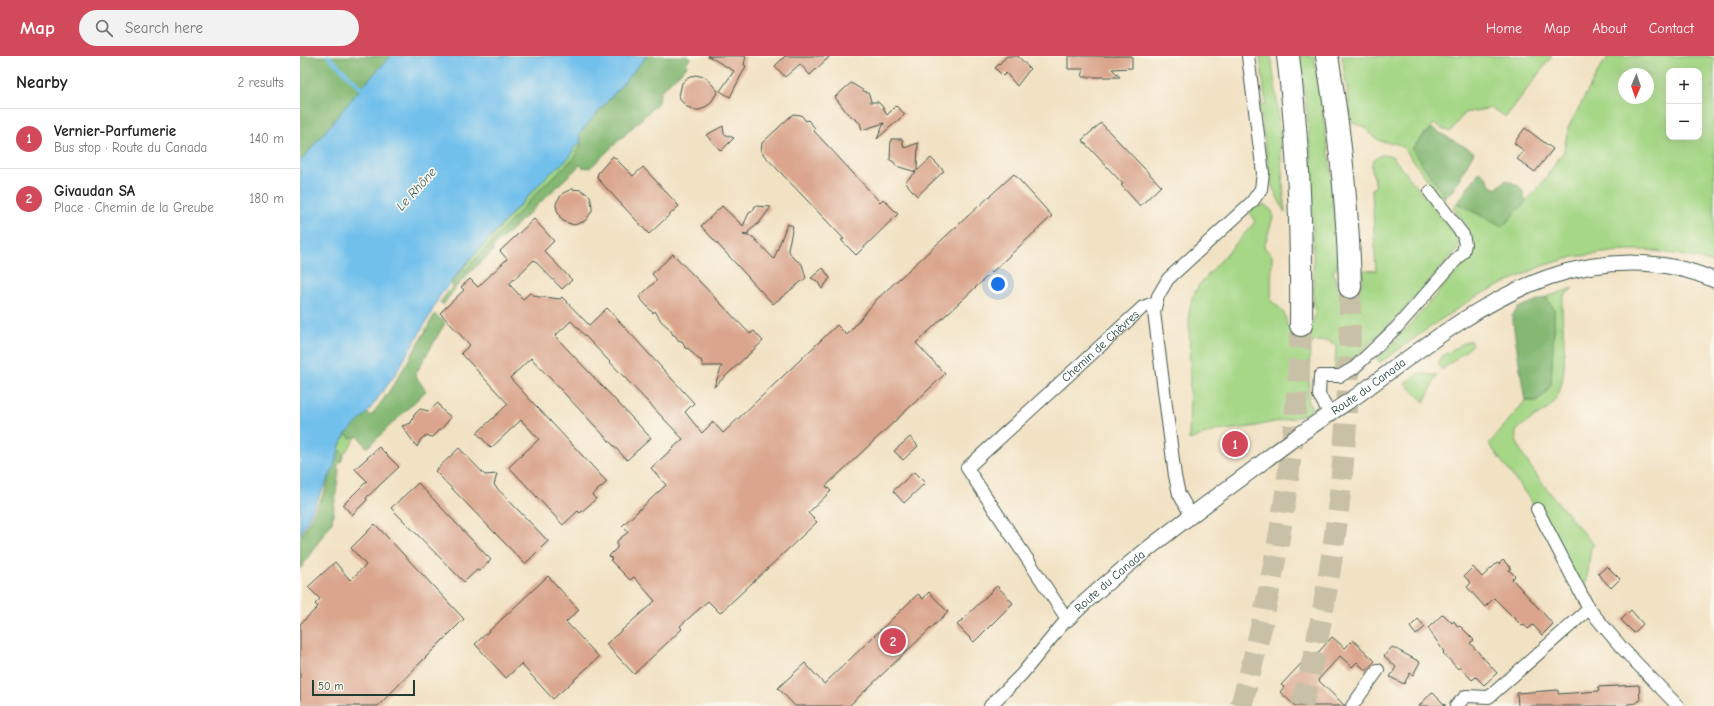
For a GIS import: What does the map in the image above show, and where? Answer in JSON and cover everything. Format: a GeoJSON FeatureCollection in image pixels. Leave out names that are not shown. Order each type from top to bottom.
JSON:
{"type":"FeatureCollection","features":[{"type":"Feature","properties":{"kind":"highway"},"geometry":{"type":"LineString","coordinates":[[1288,56],[1294,110],[1299,182],[1302,258],[1301,325]]}},
{"type":"Feature","properties":{"kind":"highway"},"geometry":{"type":"LineString","coordinates":[[1327,56],[1342,159],[1348,235],[1350,287]]}},
{"type":"Feature","properties":{"kind":"street"},"geometry":{"type":"LineString","coordinates":[[1191,515],[1179,494],[1175,476],[1155,321],[1156,302],[1168,279],[1252,202],[1261,189],[1263,173],[1248,56]]}},
{"type":"Feature","properties":{"kind":"street"},"geometry":{"type":"LineString","coordinates":[[1330,414],[1319,395],[1320,376],[1340,376],[1354,368],[1397,327],[1463,252],[1466,244],[1463,235],[1430,192]]}},
{"type":"Feature","properties":{"kind":"street","name":"Route du Canada"},"geometry":{"type":"LineString","coordinates":[[1067,619],[1094,593],[1125,567],[1191,515],[1294,439],[1466,318],[1505,296],[1550,277],[1580,268],[1610,264],[1653,264],[1688,270],[1714,280]]}},
{"type":"Feature","properties":{"kind":"street","name":"Chemin de Chèvres"},"geometry":{"type":"LineString","coordinates":[[1067,619],[967,468],[1143,307],[1156,302]]}},
{"type":"Feature","properties":{"kind":"street"},"geometry":{"type":"LineString","coordinates":[[1537,509],[1589,609],[1622,648],[1678,706]]}},
{"type":"Feature","properties":{"kind":"street"},"geometry":{"type":"LineString","coordinates":[[1456,706],[1466,696],[1489,697],[1589,609]]}},
{"type":"Feature","properties":{"kind":"street"},"geometry":{"type":"LineString","coordinates":[[990,706],[1022,674],[1067,619]]}},
{"type":"Feature","properties":{"kind":"street"},"geometry":{"type":"LineString","coordinates":[[1352,706],[1378,670]]}},
{"type":"Feature","properties":{"kind":"green space"},"geometry":{"type":"Polygon","coordinates":[[[300,56],[391,56],[361,88],[300,162],[300,56]]]}},
{"type":"Feature","properties":{"kind":"green space"},"geometry":{"type":"Polygon","coordinates":[[[647,56],[688,56],[691,58],[686,63],[688,65],[661,91],[657,104],[590,168],[582,167],[580,165],[492,248],[494,250],[467,275],[443,305],[440,302],[454,285],[449,284],[463,268],[466,270],[543,186],[573,159],[577,154],[575,152],[581,146],[579,134],[647,56]]]}},
{"type":"Feature","properties":{"kind":"green space"},"geometry":{"type":"Polygon","coordinates":[[[1260,56],[1271,56],[1277,100],[1285,213],[1271,184],[1259,105],[1266,104],[1260,56]]]}},
{"type":"Feature","properties":{"kind":"green space"},"geometry":{"type":"Polygon","coordinates":[[[1300,56],[1314,56],[1331,169],[1338,267],[1333,271],[1338,289],[1347,292],[1359,290],[1363,280],[1363,270],[1376,271],[1372,189],[1376,186],[1371,166],[1373,160],[1381,155],[1392,156],[1457,237],[1460,242],[1458,249],[1393,321],[1342,369],[1335,371],[1336,344],[1331,344],[1331,341],[1313,341],[1310,345],[1308,403],[1311,405],[1310,412],[1294,418],[1251,427],[1215,431],[1189,440],[1189,313],[1192,298],[1199,285],[1255,222],[1249,212],[1255,206],[1265,205],[1272,211],[1273,217],[1264,247],[1272,255],[1271,301],[1283,312],[1286,318],[1287,326],[1300,329],[1308,328],[1315,316],[1312,172],[1300,56]]]}},
{"type":"Feature","properties":{"kind":"green space"},"geometry":{"type":"Polygon","coordinates":[[[1342,56],[1552,56],[1506,117],[1492,108],[1464,113],[1450,132],[1434,124],[1412,148],[1445,197],[1443,201],[1404,148],[1397,144],[1380,141],[1372,136],[1365,127],[1352,123],[1342,56]]]}},
{"type":"Feature","properties":{"kind":"green space"},"geometry":{"type":"Polygon","coordinates":[[[1609,56],[1708,56],[1714,58],[1714,263],[1669,253],[1647,250],[1626,250],[1574,257],[1542,266],[1477,296],[1379,362],[1377,357],[1389,348],[1466,261],[1471,245],[1471,239],[1467,227],[1454,209],[1457,203],[1502,227],[1540,186],[1564,151],[1568,128],[1600,68],[1609,56]]]}},
{"type":"Feature","properties":{"kind":"green space"},"geometry":{"type":"Polygon","coordinates":[[[1431,128],[1474,152],[1453,190],[1445,197],[1412,149],[1431,128]]]}},
{"type":"Feature","properties":{"kind":"green space"},"geometry":{"type":"Polygon","coordinates":[[[581,142],[581,147],[575,152],[577,154],[573,159],[543,186],[466,270],[463,268],[547,176],[570,157],[574,148],[581,142]]]}},
{"type":"Feature","properties":{"kind":"green space"},"geometry":{"type":"Polygon","coordinates":[[[1480,171],[1488,179],[1489,184],[1496,189],[1506,180],[1517,185],[1522,190],[1525,202],[1502,227],[1457,203],[1480,171]]]}},
{"type":"Feature","properties":{"kind":"green space"},"geometry":{"type":"Polygon","coordinates":[[[1573,288],[1564,296],[1562,304],[1564,360],[1561,388],[1556,399],[1548,409],[1526,423],[1516,432],[1517,442],[1534,472],[1561,507],[1594,545],[1591,548],[1585,593],[1537,509],[1489,444],[1525,401],[1536,401],[1545,394],[1551,384],[1554,309],[1546,297],[1573,288]]]}},
{"type":"Feature","properties":{"kind":"green space"},"geometry":{"type":"Polygon","coordinates":[[[1546,297],[1554,309],[1551,384],[1545,394],[1536,401],[1525,401],[1512,316],[1518,308],[1546,297]]]}},
{"type":"Feature","properties":{"kind":"green space"},"geometry":{"type":"Polygon","coordinates":[[[435,314],[445,323],[415,375],[426,391],[367,448],[358,436],[350,438],[346,434],[367,413],[371,416],[389,391],[435,314]]]}},
{"type":"Feature","properties":{"kind":"green space"},"geometry":{"type":"Polygon","coordinates":[[[1469,340],[1473,345],[1442,370],[1438,362],[1441,357],[1469,340]]]}},
{"type":"Feature","properties":{"kind":"green space"},"geometry":{"type":"Polygon","coordinates":[[[1419,373],[1437,376],[1424,402],[1405,383],[1419,373]]]}},
{"type":"Feature","properties":{"kind":"green space"},"geometry":{"type":"Polygon","coordinates":[[[346,434],[350,438],[357,436],[344,454],[339,450],[346,434]]]}},
{"type":"Feature","properties":{"kind":"green space"},"geometry":{"type":"Polygon","coordinates":[[[339,450],[344,454],[341,462],[337,466],[339,470],[332,522],[300,569],[300,538],[324,493],[339,450]]]}},
{"type":"Feature","properties":{"kind":"water","name":"Le Rhône"},"geometry":{"type":"Polygon","coordinates":[[[391,56],[647,56],[579,134],[581,142],[574,148],[570,157],[547,176],[512,213],[457,274],[439,297],[395,375],[367,413],[346,434],[341,443],[333,469],[300,535],[300,162],[361,88],[391,56]]]}},
{"type":"Feature","properties":{"kind":"building"},"geometry":{"type":"Polygon","coordinates":[[[708,56],[746,56],[744,65],[746,66],[730,97],[720,91],[734,71],[708,56]]]}},
{"type":"Feature","properties":{"kind":"building"},"geometry":{"type":"Polygon","coordinates":[[[785,56],[830,56],[810,75],[800,64],[785,77],[775,66],[785,56]]]}},
{"type":"Feature","properties":{"kind":"building"},"geometry":{"type":"Polygon","coordinates":[[[1007,56],[1018,56],[1030,69],[1017,86],[1006,73],[1003,76],[995,68],[1007,56]]]}},
{"type":"Feature","properties":{"kind":"building"},"geometry":{"type":"Polygon","coordinates":[[[1068,56],[1132,56],[1132,68],[1112,69],[1120,77],[1082,77],[1084,69],[1068,69],[1068,56]]]}},
{"type":"Feature","properties":{"kind":"building"},"geometry":{"type":"Polygon","coordinates":[[[695,75],[705,77],[718,91],[710,104],[700,110],[687,107],[681,101],[679,96],[682,83],[686,79],[695,75]]]}},
{"type":"Feature","properties":{"kind":"building"},"geometry":{"type":"Polygon","coordinates":[[[851,83],[869,94],[871,102],[878,102],[887,115],[896,106],[905,114],[877,139],[884,123],[862,130],[860,123],[847,113],[835,97],[851,83]]]}},
{"type":"Feature","properties":{"kind":"building"},"geometry":{"type":"Polygon","coordinates":[[[793,114],[801,115],[806,121],[808,120],[815,128],[813,130],[880,202],[883,199],[898,214],[856,255],[841,240],[844,239],[761,152],[762,143],[793,114]]]}},
{"type":"Feature","properties":{"kind":"building"},"geometry":{"type":"Polygon","coordinates":[[[1101,123],[1161,186],[1140,206],[1121,185],[1123,184],[1082,140],[1101,123]]]}},
{"type":"Feature","properties":{"kind":"building"},"geometry":{"type":"Polygon","coordinates":[[[723,126],[724,134],[734,138],[721,151],[706,135],[723,126]]]}},
{"type":"Feature","properties":{"kind":"building"},"geometry":{"type":"Polygon","coordinates":[[[1525,128],[1553,149],[1535,172],[1517,159],[1524,151],[1514,143],[1525,128]]]}},
{"type":"Feature","properties":{"kind":"building"},"geometry":{"type":"Polygon","coordinates":[[[891,139],[902,139],[904,148],[918,143],[917,171],[931,158],[944,171],[917,196],[905,182],[916,172],[896,166],[894,162],[890,160],[891,139]]]}},
{"type":"Feature","properties":{"kind":"building"},"geometry":{"type":"Polygon","coordinates":[[[613,156],[633,176],[643,167],[679,206],[649,234],[597,178],[598,173],[613,156]]]}},
{"type":"Feature","properties":{"kind":"building"},"geometry":{"type":"Polygon","coordinates":[[[1014,174],[1052,216],[916,343],[945,374],[826,486],[831,491],[808,513],[817,522],[720,613],[708,601],[680,626],[682,629],[634,674],[606,644],[655,601],[634,577],[630,580],[610,560],[612,559],[609,556],[617,548],[617,541],[628,532],[622,526],[666,485],[651,468],[683,439],[571,321],[555,336],[651,438],[627,460],[531,358],[510,378],[607,482],[592,495],[596,499],[580,513],[578,511],[563,525],[509,467],[539,439],[521,420],[491,448],[477,433],[508,404],[461,353],[470,345],[440,313],[464,290],[461,287],[470,279],[478,287],[507,259],[500,251],[534,219],[554,241],[544,251],[572,280],[562,289],[534,260],[509,284],[523,299],[530,293],[538,297],[560,299],[562,297],[589,325],[607,308],[694,403],[685,412],[702,433],[713,422],[723,433],[837,325],[847,335],[877,299],[1014,174]]]}},
{"type":"Feature","properties":{"kind":"building"},"geometry":{"type":"Polygon","coordinates":[[[572,189],[581,190],[590,196],[592,206],[592,211],[587,219],[574,225],[561,219],[556,205],[563,193],[572,189]]]}},
{"type":"Feature","properties":{"kind":"building"},"geometry":{"type":"Polygon","coordinates":[[[722,206],[743,226],[749,213],[753,211],[755,206],[771,207],[759,223],[748,232],[749,233],[743,235],[753,237],[774,259],[787,224],[793,226],[788,249],[792,257],[802,264],[806,278],[773,304],[701,226],[722,206]]]}},
{"type":"Feature","properties":{"kind":"building"},"geometry":{"type":"Polygon","coordinates":[[[673,254],[750,334],[754,331],[763,341],[714,387],[722,366],[703,366],[701,360],[698,359],[689,349],[685,348],[683,342],[678,340],[675,335],[673,335],[655,311],[653,313],[639,297],[657,280],[652,274],[673,254]]]}},
{"type":"Feature","properties":{"kind":"building"},"geometry":{"type":"Polygon","coordinates":[[[823,268],[830,278],[822,289],[817,281],[811,278],[823,268]]]}},
{"type":"Feature","properties":{"kind":"building"},"geometry":{"type":"Polygon","coordinates":[[[438,403],[442,410],[451,417],[433,437],[426,436],[421,439],[417,447],[402,426],[411,423],[414,415],[420,409],[429,411],[438,403]]]}},
{"type":"Feature","properties":{"kind":"building"},"geometry":{"type":"Polygon","coordinates":[[[910,437],[918,446],[903,460],[894,451],[910,437]]]}},
{"type":"Feature","properties":{"kind":"building"},"geometry":{"type":"Polygon","coordinates":[[[379,447],[399,467],[366,498],[367,500],[352,515],[343,505],[367,481],[355,469],[379,447]]]}},
{"type":"Feature","properties":{"kind":"building"},"geometry":{"type":"Polygon","coordinates":[[[459,448],[485,475],[497,474],[494,485],[548,541],[525,564],[435,471],[459,448]]]}},
{"type":"Feature","properties":{"kind":"building"},"geometry":{"type":"Polygon","coordinates":[[[914,472],[925,483],[904,503],[893,491],[914,472]]]}},
{"type":"Feature","properties":{"kind":"building"},"geometry":{"type":"Polygon","coordinates":[[[418,483],[491,560],[464,582],[391,508],[418,483]]]}},
{"type":"Feature","properties":{"kind":"building"},"geometry":{"type":"Polygon","coordinates":[[[375,524],[464,619],[378,706],[300,706],[300,624],[318,607],[315,604],[320,599],[308,587],[335,562],[350,580],[366,565],[351,548],[375,524]]]}},
{"type":"Feature","properties":{"kind":"building"},"geometry":{"type":"Polygon","coordinates":[[[1503,560],[1511,568],[1509,570],[1515,576],[1512,579],[1553,624],[1542,635],[1533,625],[1528,629],[1524,625],[1522,626],[1494,598],[1485,607],[1467,587],[1471,583],[1464,576],[1473,567],[1482,577],[1497,563],[1499,564],[1503,560]]]}},
{"type":"Feature","properties":{"kind":"building"},"geometry":{"type":"Polygon","coordinates":[[[1607,566],[1620,579],[1611,588],[1598,574],[1607,566]]]}},
{"type":"Feature","properties":{"kind":"building"},"geometry":{"type":"Polygon","coordinates":[[[548,576],[579,610],[566,622],[599,657],[553,699],[521,664],[506,678],[475,644],[548,576]]]}},
{"type":"Feature","properties":{"kind":"building"},"geometry":{"type":"Polygon","coordinates":[[[997,586],[1013,603],[974,642],[957,625],[997,586]]]}},
{"type":"Feature","properties":{"kind":"building"},"geometry":{"type":"Polygon","coordinates":[[[929,592],[948,612],[849,706],[795,706],[778,688],[805,663],[824,684],[918,594],[923,599],[929,592]]]}},
{"type":"Feature","properties":{"kind":"building"},"geometry":{"type":"Polygon","coordinates":[[[1631,610],[1643,624],[1634,633],[1621,620],[1631,610]]]}},
{"type":"Feature","properties":{"kind":"building"},"geometry":{"type":"Polygon","coordinates":[[[1443,614],[1452,623],[1454,621],[1458,627],[1460,626],[1474,640],[1470,643],[1497,673],[1484,685],[1476,677],[1472,680],[1460,667],[1458,669],[1443,653],[1444,652],[1428,628],[1443,614]]]}},
{"type":"Feature","properties":{"kind":"building"},"geometry":{"type":"Polygon","coordinates":[[[1418,619],[1425,627],[1416,635],[1410,627],[1418,619]]]}},
{"type":"Feature","properties":{"kind":"building"},"geometry":{"type":"Polygon","coordinates":[[[1332,637],[1345,648],[1353,640],[1375,661],[1366,671],[1357,662],[1352,667],[1340,656],[1318,680],[1345,706],[1295,706],[1280,692],[1284,687],[1281,685],[1311,653],[1315,656],[1332,637]]]}},
{"type":"Feature","properties":{"kind":"building"},"geometry":{"type":"Polygon","coordinates":[[[1392,647],[1420,662],[1413,675],[1410,673],[1404,684],[1390,677],[1396,667],[1384,656],[1392,647]]]}},
{"type":"Feature","properties":{"kind":"building"},"geometry":{"type":"Polygon","coordinates":[[[1639,685],[1640,701],[1637,701],[1637,703],[1628,704],[1628,706],[1518,706],[1517,693],[1558,690],[1558,694],[1599,691],[1598,687],[1639,685]]]}},
{"type":"Feature","properties":{"kind":"building"},"geometry":{"type":"Polygon","coordinates":[[[1432,692],[1446,706],[1419,706],[1432,692]]]}},
{"type":"Feature","properties":{"kind":"waterway"},"geometry":{"type":"LineString","coordinates":[[328,56],[361,88]]}},
{"type":"Feature","properties":{"kind":"tunnel"},"geometry":{"type":"LineString","coordinates":[[1302,706],[1324,602],[1340,498],[1348,393],[1350,287]]}},
{"type":"Feature","properties":{"kind":"tunnel"},"geometry":{"type":"LineString","coordinates":[[1241,706],[1264,612],[1282,517],[1294,422],[1301,325]]}},
{"type":"Feature","properties":{"kind":"place","name":"Vernier-Parfumerie"},"geometry":{"type":"Point","coordinates":[1235,444]}},
{"type":"Feature","properties":{"kind":"place","name":"Givaudan SA"},"geometry":{"type":"Point","coordinates":[893,641]}}]}
